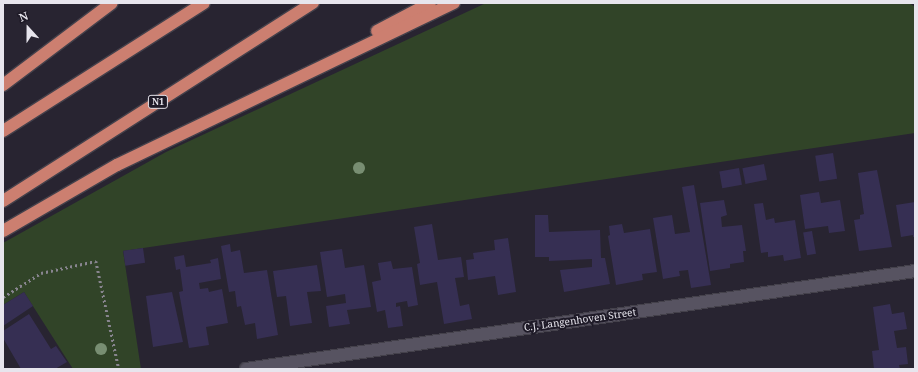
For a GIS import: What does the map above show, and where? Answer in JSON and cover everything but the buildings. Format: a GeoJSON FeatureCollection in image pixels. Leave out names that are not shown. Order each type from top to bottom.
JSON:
{"type":"FeatureCollection","features":[{"type":"Feature","properties":{"kind":"highway"},"geometry":{"type":"LineString","coordinates":[[3,86],[112,3]]}},
{"type":"Feature","properties":{"kind":"highway"},"geometry":{"type":"LineString","coordinates":[[3,131],[204,3]]}},
{"type":"Feature","properties":{"kind":"highway","name":"N1"},"geometry":{"type":"LineString","coordinates":[[3,201],[313,3]]}},
{"type":"Feature","properties":{"kind":"highway"},"geometry":{"type":"LineString","coordinates":[[235,107],[430,3]]}},
{"type":"Feature","properties":{"kind":"highway"},"geometry":{"type":"LineString","coordinates":[[3,231],[117,165],[454,3]]}},
{"type":"Feature","properties":{"kind":"street","name":"C.J. Langenhoven Street"},"geometry":{"type":"LineString","coordinates":[[246,369],[915,271]]}},
{"type":"Feature","properties":{"kind":"path"},"geometry":{"type":"LineString","coordinates":[[3,297],[41,273],[96,261],[120,369]]}},
{"type":"Feature","properties":{"kind":"green space"},"geometry":{"type":"Polygon","coordinates":[[[486,3],[909,3],[915,7],[915,133],[123,251],[141,369],[73,369],[24,292],[3,305],[3,243],[166,152],[486,3]]]}}]}
